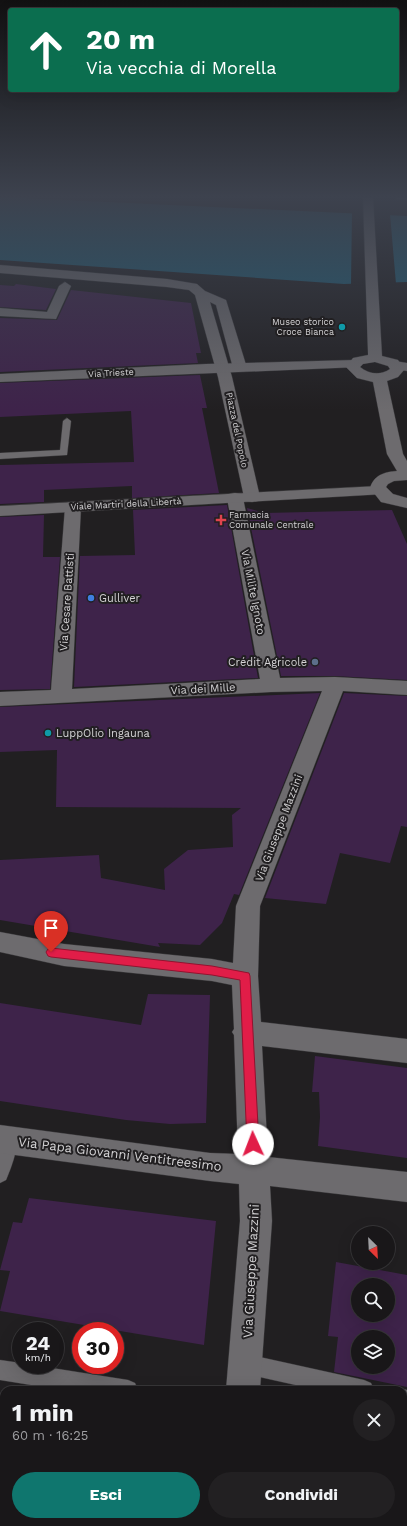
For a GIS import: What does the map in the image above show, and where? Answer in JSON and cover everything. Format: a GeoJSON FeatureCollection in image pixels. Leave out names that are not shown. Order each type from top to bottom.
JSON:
{"type":"FeatureCollection","features":[{"type":"Feature","properties":{"kind":"street"},"geometry":{"type":"LineString","coordinates":[[371,268],[375,358]]}},
{"type":"Feature","properties":{"kind":"street"},"geometry":{"type":"LineString","coordinates":[[0,270],[167,283],[193,287],[201,294],[222,303],[240,368]]}},
{"type":"Feature","properties":{"kind":"street"},"geometry":{"type":"LineString","coordinates":[[0,279],[172,295],[201,294]]}},
{"type":"Feature","properties":{"kind":"street"},"geometry":{"type":"LineString","coordinates":[[0,312],[50,316],[65,286]]}},
{"type":"Feature","properties":{"kind":"street","name":"Piazza del Popolo"},"geometry":{"type":"LineString","coordinates":[[201,294],[223,368],[244,498]]}},
{"type":"Feature","properties":{"kind":"street"},"geometry":{"type":"LineString","coordinates":[[223,368],[354,364],[364,359],[375,358],[388,361],[402,368],[390,376],[379,378],[361,375],[355,371],[353,367],[354,364]]}},
{"type":"Feature","properties":{"kind":"street","name":"Via Trieste"},"geometry":{"type":"LineString","coordinates":[[0,378],[223,368]]}},
{"type":"Feature","properties":{"kind":"street"},"geometry":{"type":"LineString","coordinates":[[379,378],[395,454],[407,474],[386,478],[378,485],[380,491],[390,499],[407,503]]}},
{"type":"Feature","properties":{"kind":"street"},"geometry":{"type":"LineString","coordinates":[[244,498],[380,491]]}},
{"type":"Feature","properties":{"kind":"street","name":"Viale Martiri della Libertà"},"geometry":{"type":"LineString","coordinates":[[0,511],[244,498]]}},
{"type":"Feature","properties":{"kind":"street","name":"Via Milite Ignoto"},"geometry":{"type":"LineString","coordinates":[[244,498],[270,685]]}},
{"type":"Feature","properties":{"kind":"street","name":"Via Cesare Battisti"},"geometry":{"type":"LineString","coordinates":[[61,696],[73,507]]}},
{"type":"Feature","properties":{"kind":"street","name":"Via dei Mille"},"geometry":{"type":"LineString","coordinates":[[0,699],[270,685],[335,684],[407,688]]}},
{"type":"Feature","properties":{"kind":"street","name":"Via Giuseppe Mazzini"},"geometry":{"type":"LineString","coordinates":[[245,1377],[256,1221],[246,1032],[245,976],[248,906],[335,684]]}},
{"type":"Feature","properties":{"kind":"street"},"geometry":{"type":"LineString","coordinates":[[0,942],[64,955],[212,970],[245,976]]}},
{"type":"Feature","properties":{"kind":"street"},"geometry":{"type":"LineString","coordinates":[[246,1032],[407,1052]]}},
{"type":"Feature","properties":{"kind":"street","name":"Via Papa Giovanni Ventitreesimo"},"geometry":{"type":"LineString","coordinates":[[5,1140],[210,1167],[254,1170],[407,1187]]}},
{"type":"Feature","properties":{"kind":"lane"},"geometry":{"type":"LineString","coordinates":[[0,456],[64,453],[67,421]]}},
{"type":"Feature","properties":{"kind":"lane"},"geometry":{"type":"LineString","coordinates":[[0,1174],[5,1140]]}},
{"type":"Feature","properties":{"kind":"lane"},"geometry":{"type":"LineString","coordinates":[[0,1370],[102,1386]]}},
{"type":"Feature","properties":{"kind":"lane"},"geometry":{"type":"LineString","coordinates":[[245,1377],[327,1386]]}},
{"type":"Feature","properties":{"kind":"water"},"geometry":{"type":"Polygon","coordinates":[[[118,268],[407,268],[407,282],[344,284],[118,268]]]}},
{"type":"Feature","properties":{"kind":"pier"},"geometry":{"type":"Polygon","coordinates":[[[351,268],[395,268],[396,284],[351,286],[351,268]]]}},
{"type":"Feature","properties":{"kind":"building"},"geometry":{"type":"Polygon","coordinates":[[[16,284],[56,289],[46,310],[0,307],[0,285],[14,286],[16,284]]]}},
{"type":"Feature","properties":{"kind":"building"},"geometry":{"type":"Polygon","coordinates":[[[71,290],[191,303],[201,353],[196,353],[198,363],[0,372],[0,318],[57,320],[71,290]]]}},
{"type":"Feature","properties":{"kind":"building"},"geometry":{"type":"Polygon","coordinates":[[[200,375],[207,408],[202,408],[219,493],[132,498],[132,486],[44,490],[44,502],[0,504],[0,465],[134,462],[131,411],[0,417],[0,383],[200,375]]]}},
{"type":"Feature","properties":{"kind":"building"},"geometry":{"type":"Polygon","coordinates":[[[227,505],[258,678],[74,687],[80,556],[135,555],[133,510],[227,505]]]}},
{"type":"Feature","properties":{"kind":"building"},"geometry":{"type":"Polygon","coordinates":[[[247,508],[265,513],[392,510],[407,544],[407,680],[335,676],[281,676],[247,508]]]}},
{"type":"Feature","properties":{"kind":"building"},"geometry":{"type":"Polygon","coordinates":[[[44,515],[43,557],[60,557],[50,689],[0,690],[0,517],[44,515]]]}},
{"type":"Feature","properties":{"kind":"building"},"geometry":{"type":"Polygon","coordinates":[[[320,693],[239,895],[234,894],[222,923],[200,945],[158,943],[160,947],[0,920],[0,860],[99,855],[101,878],[165,890],[164,869],[188,850],[233,847],[232,815],[241,808],[56,807],[57,750],[0,752],[0,707],[320,693]]]}},
{"type":"Feature","properties":{"kind":"building"},"geometry":{"type":"Polygon","coordinates":[[[344,693],[407,696],[407,827],[401,826],[390,863],[340,853],[326,904],[265,898],[344,693]]]}},
{"type":"Feature","properties":{"kind":"building"},"geometry":{"type":"Polygon","coordinates":[[[148,994],[210,995],[206,1123],[170,1124],[126,1120],[0,1101],[0,1003],[141,1025],[148,994]]]}},
{"type":"Feature","properties":{"kind":"building"},"geometry":{"type":"Polygon","coordinates":[[[315,1056],[407,1068],[407,1158],[318,1146],[320,1117],[319,1092],[312,1092],[315,1056]]]}},
{"type":"Feature","properties":{"kind":"building"},"geometry":{"type":"Polygon","coordinates":[[[29,1198],[216,1221],[204,1345],[124,1332],[124,1322],[72,1323],[0,1311],[10,1271],[0,1270],[13,1222],[22,1223],[29,1198]]]}},
{"type":"Feature","properties":{"kind":"building"},"geometry":{"type":"Polygon","coordinates":[[[336,1262],[351,1265],[351,1270],[380,1270],[407,1275],[407,1386],[334,1372],[338,1337],[328,1336],[336,1262]]]}},
{"type":"Feature","properties":{"kind":"place","name":"Museo storico Croce Bianca"},"geometry":{"type":"Point","coordinates":[342,327]}},
{"type":"Feature","properties":{"kind":"place","name":"Farmacia Comunale Centrale"},"geometry":{"type":"Point","coordinates":[221,520]}},
{"type":"Feature","properties":{"kind":"place","name":"Gulliver"},"geometry":{"type":"Point","coordinates":[91,598]}},
{"type":"Feature","properties":{"kind":"place","name":"Crédit Agricole"},"geometry":{"type":"Point","coordinates":[315,662]}},
{"type":"Feature","properties":{"kind":"place","name":"LuppOlio Ingauna"},"geometry":{"type":"Point","coordinates":[48,733]}},
{"type":"Feature","properties":{"kind":"route"},"geometry":{"type":"LineString","coordinates":[[51,952],[64,955],[212,970],[245,976],[246,1032],[253,1144]]}}]}
